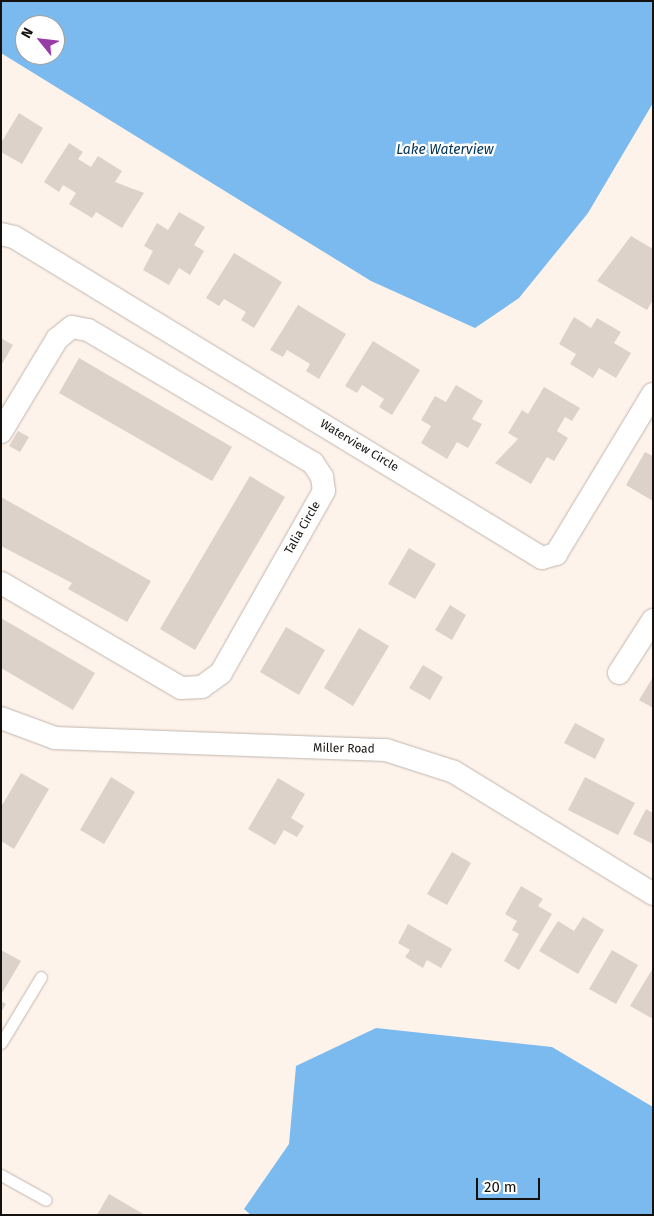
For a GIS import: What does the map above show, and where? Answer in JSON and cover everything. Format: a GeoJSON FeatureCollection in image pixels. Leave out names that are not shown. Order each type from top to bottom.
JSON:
{"type":"FeatureCollection","features":[{"type":"Feature","properties":{"kind":"street","name":"Waterview Circle"},"geometry":{"type":"LineString","coordinates":[[1,234],[14,237],[542,558],[556,554],[653,394]]}},
{"type":"Feature","properties":{"kind":"street","name":"Talia Circle"},"geometry":{"type":"LineString","coordinates":[[1,432],[57,339],[72,327],[88,330],[313,463],[324,491],[221,672],[202,687],[181,688],[1,583]]}},
{"type":"Feature","properties":{"kind":"street"},"geometry":{"type":"LineString","coordinates":[[619,674],[653,620]]}},
{"type":"Feature","properties":{"kind":"street","name":"Miller Road"},"geometry":{"type":"LineString","coordinates":[[1,718],[55,738],[386,750],[454,772],[653,894]]}},
{"type":"Feature","properties":{"kind":"lane"},"geometry":{"type":"LineString","coordinates":[[1,1043],[41,977]]}},
{"type":"Feature","properties":{"kind":"lane"},"geometry":{"type":"LineString","coordinates":[[1,1175],[46,1200]]}},
{"type":"Feature","properties":{"kind":"water","name":"Lake Waterview"},"geometry":{"type":"Polygon","coordinates":[[[1,1],[653,1],[653,103],[588,213],[519,298],[475,328],[371,281],[20,65],[65,65],[65,15],[15,15],[15,62],[1,53],[1,1]]]}},
{"type":"Feature","properties":{"kind":"water"},"geometry":{"type":"Polygon","coordinates":[[[376,1028],[552,1047],[653,1107],[653,1215],[251,1215],[244,1209],[289,1144],[296,1066],[376,1028]]]}},
{"type":"Feature","properties":{"kind":"building"},"geometry":{"type":"Polygon","coordinates":[[[19,113],[43,128],[22,164],[1,152],[1,143],[19,113]]]}},
{"type":"Feature","properties":{"kind":"building"},"geometry":{"type":"Polygon","coordinates":[[[69,143],[83,152],[78,159],[91,167],[98,156],[122,171],[115,182],[144,193],[122,228],[96,212],[92,218],[69,204],[76,193],[63,185],[59,192],[44,182],[69,143]]]}},
{"type":"Feature","properties":{"kind":"building"},"geometry":{"type":"Polygon","coordinates":[[[179,212],[205,227],[194,245],[204,251],[190,275],[179,268],[169,285],[143,270],[153,251],[144,246],[157,223],[168,230],[179,212]]]}},
{"type":"Feature","properties":{"kind":"building"},"geometry":{"type":"Polygon","coordinates":[[[631,236],[653,249],[653,300],[647,310],[597,281],[631,236]]]}},
{"type":"Feature","properties":{"kind":"building"},"geometry":{"type":"Polygon","coordinates":[[[234,253],[282,282],[254,328],[241,320],[246,312],[224,299],[219,306],[206,298],[234,253]]]}},
{"type":"Feature","properties":{"kind":"building"},"geometry":{"type":"Polygon","coordinates":[[[298,305],[346,334],[319,379],[306,371],[310,364],[287,350],[283,357],[270,350],[298,305]]]}},
{"type":"Feature","properties":{"kind":"building"},"geometry":{"type":"Polygon","coordinates":[[[574,317],[591,328],[597,318],[621,332],[614,343],[631,353],[616,378],[599,368],[593,378],[570,364],[576,354],[559,344],[574,317]]]}},
{"type":"Feature","properties":{"kind":"building"},"geometry":{"type":"Polygon","coordinates":[[[1,338],[13,345],[1,366],[1,338]]]}},
{"type":"Feature","properties":{"kind":"building"},"geometry":{"type":"Polygon","coordinates":[[[373,341],[420,370],[392,415],[379,407],[384,399],[362,385],[357,393],[345,386],[373,341]]]}},
{"type":"Feature","properties":{"kind":"building"},"geometry":{"type":"Polygon","coordinates":[[[79,358],[232,447],[212,481],[59,393],[79,358]]]}},
{"type":"Feature","properties":{"kind":"building"},"geometry":{"type":"Polygon","coordinates":[[[456,385],[483,401],[472,419],[482,424],[468,448],[457,442],[447,459],[421,443],[431,426],[421,420],[435,396],[446,402],[456,385]]]}},
{"type":"Feature","properties":{"kind":"building"},"geometry":{"type":"Polygon","coordinates":[[[544,387],[580,408],[572,421],[565,417],[557,431],[568,438],[554,461],[547,457],[531,484],[495,463],[518,439],[508,433],[522,410],[528,414],[544,387]]]}},
{"type":"Feature","properties":{"kind":"building"},"geometry":{"type":"Polygon","coordinates":[[[18,431],[29,437],[20,452],[9,446],[18,431]]]}},
{"type":"Feature","properties":{"kind":"building"},"geometry":{"type":"Polygon","coordinates":[[[645,452],[653,456],[653,501],[626,485],[645,452]]]}},
{"type":"Feature","properties":{"kind":"building"},"geometry":{"type":"Polygon","coordinates":[[[250,476],[285,497],[195,650],[160,629],[250,476]]]}},
{"type":"Feature","properties":{"kind":"building"},"geometry":{"type":"Polygon","coordinates":[[[1,497],[151,581],[127,622],[68,589],[72,583],[1,546],[1,497]]]}},
{"type":"Feature","properties":{"kind":"building"},"geometry":{"type":"Polygon","coordinates":[[[409,548],[436,564],[415,599],[388,584],[409,548]]]}},
{"type":"Feature","properties":{"kind":"building"},"geometry":{"type":"Polygon","coordinates":[[[450,605],[466,615],[452,640],[435,630],[450,605]]]}},
{"type":"Feature","properties":{"kind":"building"},"geometry":{"type":"Polygon","coordinates":[[[1,618],[95,673],[73,710],[1,668],[1,618]]]}},
{"type":"Feature","properties":{"kind":"building"},"geometry":{"type":"Polygon","coordinates":[[[286,627],[325,650],[299,695],[260,672],[286,627]]]}},
{"type":"Feature","properties":{"kind":"building"},"geometry":{"type":"Polygon","coordinates":[[[359,628],[389,646],[353,706],[324,688],[359,628]]]}},
{"type":"Feature","properties":{"kind":"building"},"geometry":{"type":"Polygon","coordinates":[[[423,665],[443,677],[430,700],[409,688],[423,665]]]}},
{"type":"Feature","properties":{"kind":"building"},"geometry":{"type":"Polygon","coordinates":[[[653,677],[653,708],[639,700],[653,677]]]}},
{"type":"Feature","properties":{"kind":"building"},"geometry":{"type":"Polygon","coordinates":[[[575,723],[605,739],[595,759],[564,743],[575,723]]]}},
{"type":"Feature","properties":{"kind":"building"},"geometry":{"type":"Polygon","coordinates":[[[21,773],[49,789],[14,849],[1,841],[1,807],[21,773]]]}},
{"type":"Feature","properties":{"kind":"building"},"geometry":{"type":"Polygon","coordinates":[[[111,777],[135,792],[104,844],[80,830],[111,777]]]}},
{"type":"Feature","properties":{"kind":"building"},"geometry":{"type":"Polygon","coordinates":[[[585,777],[635,803],[618,835],[568,810],[585,777]]]}},
{"type":"Feature","properties":{"kind":"building"},"geometry":{"type":"Polygon","coordinates":[[[278,778],[305,794],[291,818],[304,826],[297,837],[284,830],[275,845],[248,829],[278,778]]]}},
{"type":"Feature","properties":{"kind":"building"},"geometry":{"type":"Polygon","coordinates":[[[646,809],[653,813],[653,844],[633,834],[646,809]]]}},
{"type":"Feature","properties":{"kind":"building"},"geometry":{"type":"Polygon","coordinates":[[[452,852],[471,863],[447,905],[427,894],[452,852]]]}},
{"type":"Feature","properties":{"kind":"building"},"geometry":{"type":"Polygon","coordinates":[[[521,886],[543,899],[538,906],[552,914],[519,970],[504,961],[519,934],[512,930],[517,921],[505,914],[521,886]]]}},
{"type":"Feature","properties":{"kind":"building"},"geometry":{"type":"Polygon","coordinates":[[[583,917],[604,930],[578,974],[539,951],[558,921],[574,931],[583,917]]]}},
{"type":"Feature","properties":{"kind":"building"},"geometry":{"type":"Polygon","coordinates":[[[408,924],[452,949],[441,968],[427,960],[423,968],[405,957],[410,950],[398,943],[408,924]]]}},
{"type":"Feature","properties":{"kind":"building"},"geometry":{"type":"Polygon","coordinates":[[[1,950],[21,961],[1,995],[1,950]]]}},
{"type":"Feature","properties":{"kind":"building"},"geometry":{"type":"Polygon","coordinates":[[[612,950],[638,965],[616,1004],[589,989],[612,950]]]}},
{"type":"Feature","properties":{"kind":"building"},"geometry":{"type":"Polygon","coordinates":[[[653,968],[653,1019],[630,1006],[653,968]]]}},
{"type":"Feature","properties":{"kind":"building"},"geometry":{"type":"Polygon","coordinates":[[[1,1001],[6,1004],[1,1012],[1,1001]]]}},
{"type":"Feature","properties":{"kind":"building"},"geometry":{"type":"Polygon","coordinates":[[[109,1194],[145,1215],[97,1215],[109,1194]]]}}]}
